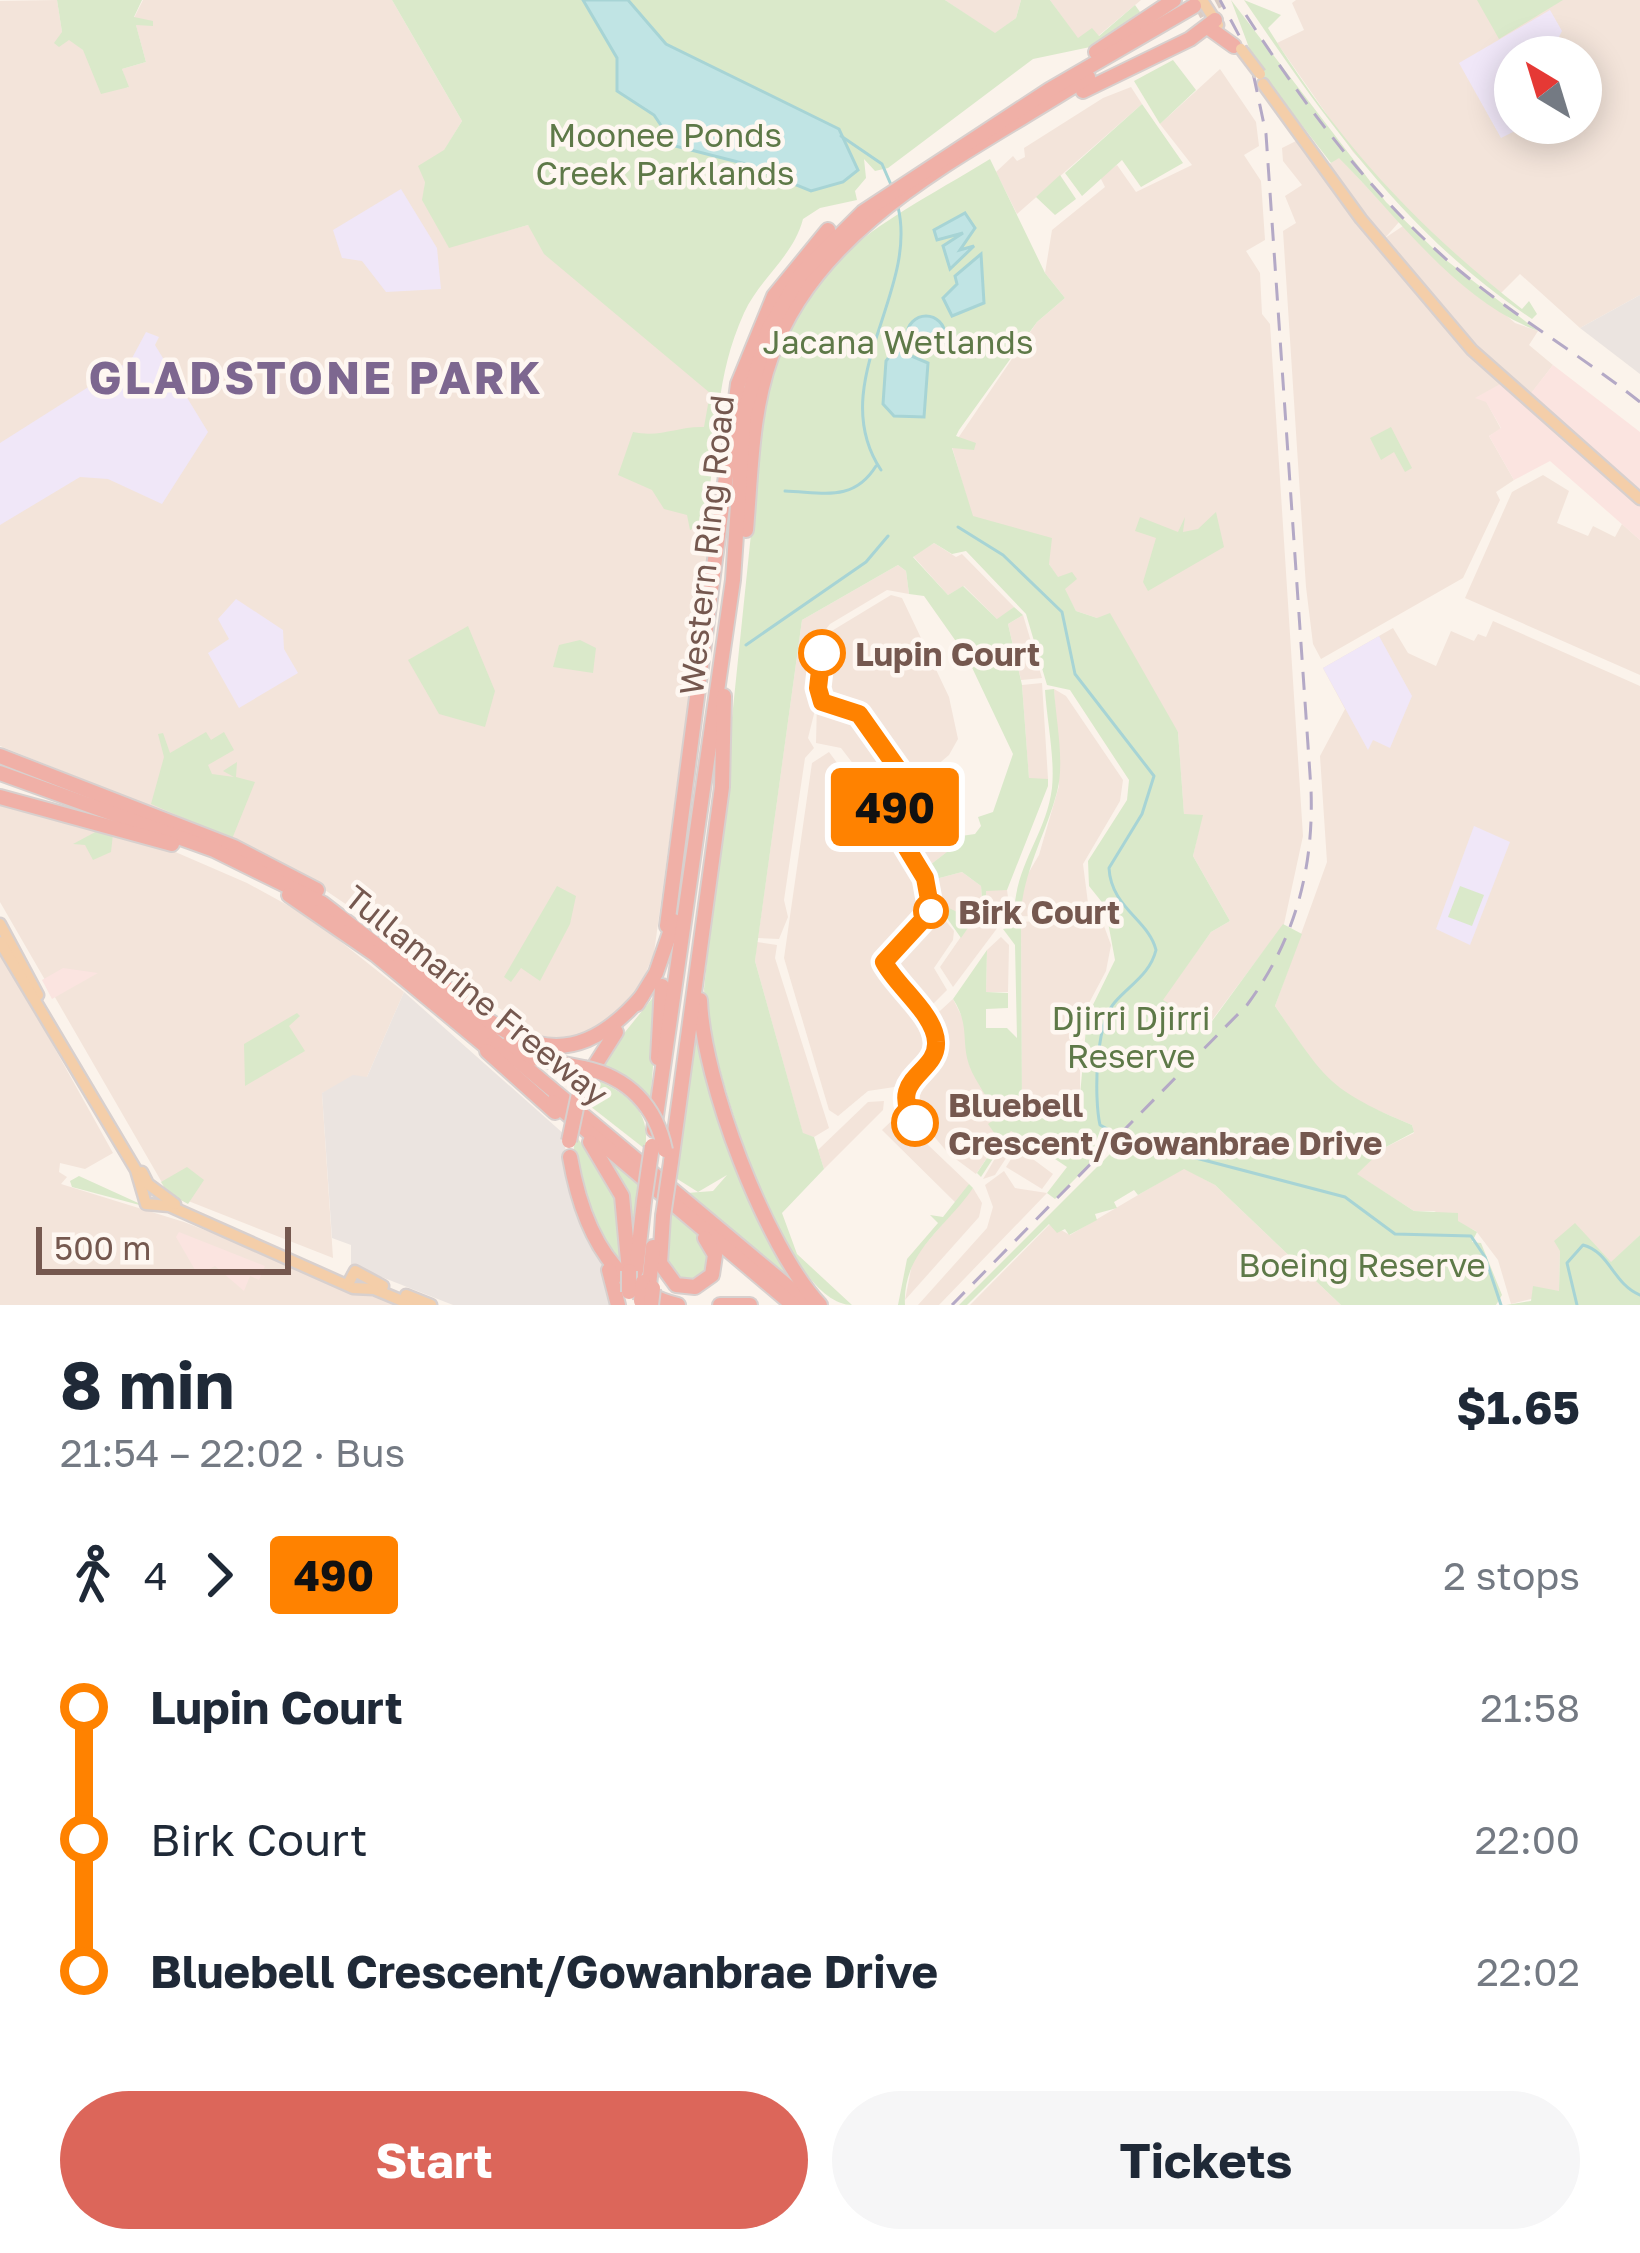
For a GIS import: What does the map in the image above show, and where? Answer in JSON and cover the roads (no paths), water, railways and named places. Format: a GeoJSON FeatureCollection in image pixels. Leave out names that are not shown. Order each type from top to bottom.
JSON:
{"type":"FeatureCollection","features":[{"type":"Feature","properties":{"kind":"highway"},"geometry":{"type":"LineString","coordinates":[[667,926],[716,578],[731,420],[747,354],[782,283],[835,229],[1170,0]]}},
{"type":"Feature","properties":{"kind":"highway"},"geometry":{"type":"LineString","coordinates":[[925,166],[1203,4]]}},
{"type":"Feature","properties":{"kind":"highway","name":"Western Ring Road"},"geometry":{"type":"LineString","coordinates":[[640,1294],[716,690],[759,401],[771,356],[789,315],[820,269],[878,217],[1203,4]]}},
{"type":"Feature","properties":{"kind":"highway"},"geometry":{"type":"LineString","coordinates":[[916,192],[1105,78],[1212,24],[1237,48]]}},
{"type":"Feature","properties":{"kind":"highway","name":"Western Ring Road"},"geometry":{"type":"LineString","coordinates":[[716,690],[733,580],[743,429],[768,331],[835,229]]}},
{"type":"Feature","properties":{"kind":"highway"},"geometry":{"type":"LineString","coordinates":[[661,1154],[701,947],[724,764],[716,690],[716,578]]}},
{"type":"Feature","properties":{"kind":"highway"},"geometry":{"type":"LineString","coordinates":[[618,1305],[613,1276],[575,1199],[570,1149],[580,1089],[662,959],[676,913],[716,690]]}},
{"type":"Feature","properties":{"kind":"highway"},"geometry":{"type":"LineString","coordinates":[[596,1059],[648,998],[672,946],[716,690]]}},
{"type":"Feature","properties":{"kind":"highway"},"geometry":{"type":"LineString","coordinates":[[0,756],[165,820],[302,881],[515,1038],[542,1048],[569,1048],[592,1041],[642,996]]}},
{"type":"Feature","properties":{"kind":"highway"},"geometry":{"type":"LineString","coordinates":[[0,756],[206,841],[309,896]]}},
{"type":"Feature","properties":{"kind":"highway","name":"Tullamarine Freeway"},"geometry":{"type":"LineString","coordinates":[[0,777],[214,850],[309,896],[398,960],[810,1305]]}},
{"type":"Feature","properties":{"kind":"highway","name":"Tullamarine Freeway"},"geometry":{"type":"LineString","coordinates":[[0,777],[183,847],[299,901],[436,1006],[793,1305]]}},
{"type":"Feature","properties":{"kind":"highway"},"geometry":{"type":"LineString","coordinates":[[0,797],[183,847]]}},
{"type":"Feature","properties":{"kind":"highway"},"geometry":{"type":"LineString","coordinates":[[701,947],[706,1045],[754,1195],[786,1263],[820,1305]]}},
{"type":"Feature","properties":{"kind":"highway"},"geometry":{"type":"LineString","coordinates":[[419,965],[512,1046],[548,1063],[605,1074],[645,1102],[664,1150],[654,1209],[664,1273],[682,1288],[701,1285],[714,1270],[710,1244],[584,1129]]}},
{"type":"Feature","properties":{"kind":"highway"},"geometry":{"type":"LineString","coordinates":[[661,1154],[662,986]]}},
{"type":"Feature","properties":{"kind":"highway"},"geometry":{"type":"LineString","coordinates":[[436,1006],[598,1152],[624,1204],[640,1294]]}},
{"type":"Feature","properties":{"kind":"highway"},"geometry":{"type":"LineString","coordinates":[[570,1149],[583,1209],[610,1261],[637,1289],[678,1305]]}},
{"type":"Feature","properties":{"kind":"highway"},"geometry":{"type":"LineString","coordinates":[[720,1305],[750,1305]]}},
{"type":"Feature","properties":{"kind":"main road"},"geometry":{"type":"LineString","coordinates":[[1203,4],[1212,24]]}},
{"type":"Feature","properties":{"kind":"main road"},"geometry":{"type":"LineString","coordinates":[[1203,4],[1368,226],[1472,350],[1640,499]]}},
{"type":"Feature","properties":{"kind":"main road"},"geometry":{"type":"LineString","coordinates":[[1237,48],[1262,79]]}},
{"type":"Feature","properties":{"kind":"main road"},"geometry":{"type":"LineString","coordinates":[[0,924],[18,967]]}},
{"type":"Feature","properties":{"kind":"main road"},"geometry":{"type":"LineString","coordinates":[[0,942],[156,1198],[412,1305]]}},
{"type":"Feature","properties":{"kind":"main road"},"geometry":{"type":"LineString","coordinates":[[156,1198],[263,1243]]}},
{"type":"Feature","properties":{"kind":"main road"},"geometry":{"type":"LineString","coordinates":[[356,1280],[431,1305]]}},
{"type":"Feature","properties":{"kind":"water"},"geometry":{"type":"Polygon","coordinates":[[[583,0],[628,0],[666,44],[839,129],[858,170],[843,182],[811,191],[742,163],[675,146],[654,115],[617,91],[617,58],[583,0]]]}},
{"type":"Feature","properties":{"kind":"water"},"geometry":{"type":"Polygon","coordinates":[[[965,213],[975,228],[960,250],[974,246],[950,269],[943,246],[963,233],[937,240],[934,230],[965,213]]]}},
{"type":"Feature","properties":{"kind":"water"},"geometry":{"type":"Polygon","coordinates":[[[981,254],[984,303],[952,316],[943,298],[957,284],[955,276],[981,254]]]}},
{"type":"Feature","properties":{"kind":"water"},"geometry":{"type":"Polygon","coordinates":[[[926,316],[939,322],[945,335],[939,348],[926,354],[913,348],[907,335],[913,322],[926,316]]]}},
{"type":"Feature","properties":{"kind":"water"},"geometry":{"type":"Polygon","coordinates":[[[895,349],[928,363],[924,417],[894,416],[883,404],[886,361],[895,349]]]}},
{"type":"Feature","properties":{"kind":"waterway"},"geometry":{"type":"LineString","coordinates":[[841,136],[882,164],[892,187]]}},
{"type":"Feature","properties":{"kind":"waterway"},"geometry":{"type":"LineString","coordinates":[[881,470],[866,438],[863,405],[867,372],[896,272],[901,239],[898,207]]}},
{"type":"Feature","properties":{"kind":"waterway"},"geometry":{"type":"LineString","coordinates":[[785,491],[847,490],[876,466]]}},
{"type":"Feature","properties":{"kind":"waterway"},"geometry":{"type":"LineString","coordinates":[[958,527],[1003,555],[1062,612],[1075,674],[1154,776],[1142,814],[1109,868],[1116,893],[1156,950],[1145,972],[1108,1012],[1103,1027],[1097,1080],[1100,1125],[1145,1149],[1169,1151],[1345,1197],[1395,1234],[1471,1236],[1485,1257],[1501,1305]]}},
{"type":"Feature","properties":{"kind":"waterway"},"geometry":{"type":"LineString","coordinates":[[746,645],[866,562],[888,536]]}},
{"type":"Feature","properties":{"kind":"waterway"},"geometry":{"type":"LineString","coordinates":[[1577,1305],[1567,1263],[1583,1245],[1600,1254],[1624,1284],[1640,1295]]}},
{"type":"Feature","properties":{"kind":"tunnel"},"geometry":{"type":"LineString","coordinates":[[1197,12],[1220,0]]}},
{"type":"Feature","properties":{"kind":"railway"},"geometry":{"type":"LineString","coordinates":[[952,1305],[1247,1005],[1278,955],[1305,875],[1311,789],[1266,134],[1249,54],[1220,0]]}},
{"type":"Feature","properties":{"kind":"railway"},"geometry":{"type":"LineString","coordinates":[[1246,15],[1344,151],[1399,214],[1482,288],[1640,402]]}},
{"type":"Feature","properties":{"kind":"place","name":"Lupin Court"},"geometry":{"type":"Point","coordinates":[822,653]}},
{"type":"Feature","properties":{"kind":"place","name":"Birk Court"},"geometry":{"type":"Point","coordinates":[931,911]}},
{"type":"Feature","properties":{"kind":"place","name":"Bluebell Crescent/Gowanbrae Drive"},"geometry":{"type":"Point","coordinates":[915,1123]}},
{"type":"Feature","properties":{"kind":"district","name":"GLADSTONE PARK"},"geometry":{"type":"Point","coordinates":[316,377]}},
{"type":"Feature","properties":{"kind":"park label","name":"Moonee Ponds Creek Parklands"},"geometry":{"type":"Point","coordinates":[665,153]}},
{"type":"Feature","properties":{"kind":"park label","name":"Jacana Wetlands"},"geometry":{"type":"Point","coordinates":[898,341]}},
{"type":"Feature","properties":{"kind":"park label","name":"Djirri Djirri Reserve"},"geometry":{"type":"Point","coordinates":[1131,1036]}},
{"type":"Feature","properties":{"kind":"park label","name":"Boeing Reserve"},"geometry":{"type":"Point","coordinates":[1362,1264]}}]}
